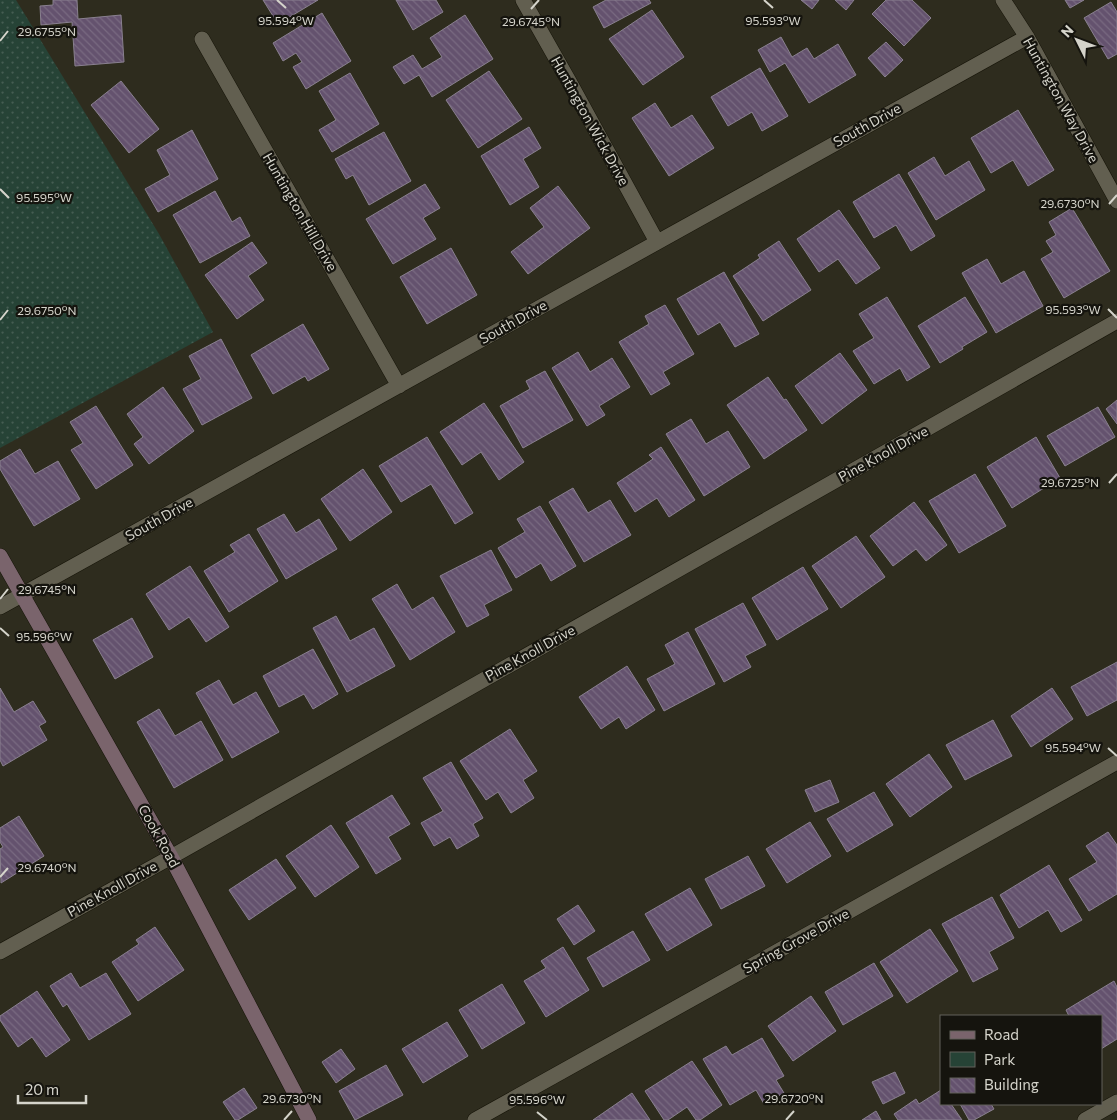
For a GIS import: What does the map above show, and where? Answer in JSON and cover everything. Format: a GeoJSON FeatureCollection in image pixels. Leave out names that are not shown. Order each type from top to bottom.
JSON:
{"type":"FeatureCollection","features":[{"type":"Feature","properties":{"kind":"street","name":"Huntington Wick Drive"},"geometry":{"type":"LineString","coordinates":[[523,0],[657,242]]}},
{"type":"Feature","properties":{"kind":"street","name":"Huntington Way Drive"},"geometry":{"type":"LineString","coordinates":[[1003,0],[1027,37],[1117,202]]}},
{"type":"Feature","properties":{"kind":"street","name":"South Drive"},"geometry":{"type":"LineString","coordinates":[[0,607],[1027,37]]}},
{"type":"Feature","properties":{"kind":"street","name":"Huntington Hill Drive"},"geometry":{"type":"LineString","coordinates":[[202,39],[399,386]]}},
{"type":"Feature","properties":{"kind":"street","name":"Pine Knoll Drive"},"geometry":{"type":"LineString","coordinates":[[0,952],[1117,321]]}},
{"type":"Feature","properties":{"kind":"street","name":"Cook Road"},"geometry":{"type":"LineString","coordinates":[[0,556],[171,857],[309,1120]]}},
{"type":"Feature","properties":{"kind":"street","name":"Spring Grove Drive"},"geometry":{"type":"LineString","coordinates":[[475,1120],[1117,762]]}},
{"type":"Feature","properties":{"kind":"street"},"geometry":{"type":"LineString","coordinates":[[1085,1120],[1117,1102]]}},
{"type":"Feature","properties":{"kind":"green space"},"geometry":{"type":"Polygon","coordinates":[[[0,0],[16,0],[159,234],[213,332],[0,448],[0,0]]]}},
{"type":"Feature","properties":{"kind":"building"},"geometry":{"type":"Polygon","coordinates":[[[53,0],[77,0],[78,19],[121,15],[124,62],[75,66],[72,22],[41,25],[40,6],[53,5],[53,0]]]}},
{"type":"Feature","properties":{"kind":"building"},"geometry":{"type":"Polygon","coordinates":[[[263,0],[318,0],[278,24],[263,0]]]}},
{"type":"Feature","properties":{"kind":"building"},"geometry":{"type":"Polygon","coordinates":[[[396,0],[436,0],[443,12],[413,30],[396,0]]]}},
{"type":"Feature","properties":{"kind":"building"},"geometry":{"type":"Polygon","coordinates":[[[606,0],[649,0],[651,3],[604,28],[593,7],[606,0]]]}},
{"type":"Feature","properties":{"kind":"building"},"geometry":{"type":"Polygon","coordinates":[[[801,0],[819,0],[812,9],[801,0]]]}},
{"type":"Feature","properties":{"kind":"building"},"geometry":{"type":"Polygon","coordinates":[[[835,0],[854,0],[846,10],[835,0]]]}},
{"type":"Feature","properties":{"kind":"building"},"geometry":{"type":"Polygon","coordinates":[[[886,0],[912,0],[931,18],[904,46],[872,14],[886,0]]]}},
{"type":"Feature","properties":{"kind":"building"},"geometry":{"type":"Polygon","coordinates":[[[1065,0],[1084,0],[1070,8],[1065,0]]]}},
{"type":"Feature","properties":{"kind":"building"},"geometry":{"type":"Polygon","coordinates":[[[1111,2],[1117,12],[1117,54],[1108,59],[1084,18],[1111,2]]]}},
{"type":"Feature","properties":{"kind":"building"},"geometry":{"type":"Polygon","coordinates":[[[652,10],[684,57],[643,85],[609,39],[652,10]]]}},
{"type":"Feature","properties":{"kind":"building"},"geometry":{"type":"Polygon","coordinates":[[[322,13],[351,61],[306,89],[293,67],[302,62],[296,53],[283,61],[273,43],[322,13]]]}},
{"type":"Feature","properties":{"kind":"building"},"geometry":{"type":"Polygon","coordinates":[[[465,15],[493,59],[432,97],[419,75],[404,84],[393,67],[413,55],[422,69],[442,57],[430,38],[465,15]]]}},
{"type":"Feature","properties":{"kind":"building"},"geometry":{"type":"Polygon","coordinates":[[[781,37],[792,57],[807,48],[814,59],[838,44],[856,75],[809,103],[785,63],[770,72],[758,50],[781,37]]]}},
{"type":"Feature","properties":{"kind":"building"},"geometry":{"type":"Polygon","coordinates":[[[886,42],[903,60],[885,77],[868,58],[886,42]]]}},
{"type":"Feature","properties":{"kind":"building"},"geometry":{"type":"Polygon","coordinates":[[[760,68],[788,116],[762,131],[752,112],[728,126],[711,97],[760,68]]]}},
{"type":"Feature","properties":{"kind":"building"},"geometry":{"type":"Polygon","coordinates":[[[489,71],[522,119],[478,148],[446,100],[489,71]]]}},
{"type":"Feature","properties":{"kind":"building"},"geometry":{"type":"Polygon","coordinates":[[[350,73],[379,124],[332,152],[319,130],[336,120],[319,91],[350,73]]]}},
{"type":"Feature","properties":{"kind":"building"},"geometry":{"type":"Polygon","coordinates":[[[121,81],[159,129],[129,153],[91,105],[121,81]]]}},
{"type":"Feature","properties":{"kind":"building"},"geometry":{"type":"Polygon","coordinates":[[[655,103],[671,128],[692,115],[714,148],[669,176],[632,118],[655,103]]]}},
{"type":"Feature","properties":{"kind":"building"},"geometry":{"type":"Polygon","coordinates":[[[1018,110],[1054,170],[1028,186],[1013,160],[991,173],[971,138],[1018,110]]]}},
{"type":"Feature","properties":{"kind":"building"},"geometry":{"type":"Polygon","coordinates":[[[529,127],[541,148],[523,159],[539,187],[510,205],[481,156],[529,127]]]}},
{"type":"Feature","properties":{"kind":"building"},"geometry":{"type":"Polygon","coordinates":[[[192,130],[218,179],[158,212],[145,189],[170,175],[157,150],[192,130]]]}},
{"type":"Feature","properties":{"kind":"building"},"geometry":{"type":"Polygon","coordinates":[[[384,132],[411,181],[369,205],[353,175],[346,179],[335,159],[384,132]]]}},
{"type":"Feature","properties":{"kind":"building"},"geometry":{"type":"Polygon","coordinates":[[[934,157],[945,176],[969,161],[985,190],[936,220],[908,173],[934,157]]]}},
{"type":"Feature","properties":{"kind":"building"},"geometry":{"type":"Polygon","coordinates":[[[899,174],[935,236],[911,251],[896,225],[874,238],[853,202],[899,174]]]}},
{"type":"Feature","properties":{"kind":"building"},"geometry":{"type":"Polygon","coordinates":[[[425,184],[440,208],[423,218],[436,239],[393,264],[366,219],[425,184]]]}},
{"type":"Feature","properties":{"kind":"building"},"geometry":{"type":"Polygon","coordinates":[[[558,186],[590,228],[528,274],[511,252],[544,227],[530,208],[558,186]]]}},
{"type":"Feature","properties":{"kind":"building"},"geometry":{"type":"Polygon","coordinates":[[[215,191],[232,222],[240,217],[250,236],[200,263],[173,215],[215,191]]]}},
{"type":"Feature","properties":{"kind":"building"},"geometry":{"type":"Polygon","coordinates":[[[1072,208],[1110,271],[1064,298],[1041,259],[1053,252],[1046,241],[1056,235],[1049,222],[1072,208]]]}},
{"type":"Feature","properties":{"kind":"building"},"geometry":{"type":"Polygon","coordinates":[[[839,210],[880,268],[856,284],[838,259],[819,272],[797,239],[839,210]]]}},
{"type":"Feature","properties":{"kind":"building"},"geometry":{"type":"Polygon","coordinates":[[[779,241],[811,290],[763,321],[733,276],[760,258],[758,255],[779,241]]]}},
{"type":"Feature","properties":{"kind":"building"},"geometry":{"type":"Polygon","coordinates":[[[252,242],[267,263],[248,276],[264,300],[237,319],[205,275],[252,242]]]}},
{"type":"Feature","properties":{"kind":"building"},"geometry":{"type":"Polygon","coordinates":[[[451,248],[477,295],[427,324],[400,277],[451,248]]]}},
{"type":"Feature","properties":{"kind":"building"},"geometry":{"type":"Polygon","coordinates":[[[987,259],[1001,284],[1024,271],[1043,306],[996,333],[962,273],[987,259]]]}},
{"type":"Feature","properties":{"kind":"building"},"geometry":{"type":"Polygon","coordinates":[[[724,272],[759,334],[735,347],[720,322],[698,335],[677,299],[724,272]]]}},
{"type":"Feature","properties":{"kind":"building"},"geometry":{"type":"Polygon","coordinates":[[[887,297],[930,367],[907,381],[900,368],[874,384],[853,351],[874,338],[859,314],[887,297]]]}},
{"type":"Feature","properties":{"kind":"building"},"geometry":{"type":"Polygon","coordinates":[[[965,297],[987,332],[940,363],[918,326],[965,297]]]}},
{"type":"Feature","properties":{"kind":"building"},"geometry":{"type":"Polygon","coordinates":[[[665,305],[694,354],[663,372],[670,384],[651,395],[619,342],[649,324],[645,316],[665,305]]]}},
{"type":"Feature","properties":{"kind":"building"},"geometry":{"type":"Polygon","coordinates":[[[303,324],[329,369],[308,381],[305,376],[273,394],[251,355],[303,324]]]}},
{"type":"Feature","properties":{"kind":"building"},"geometry":{"type":"Polygon","coordinates":[[[221,339],[252,398],[202,425],[183,389],[201,379],[189,356],[221,339]]]}},
{"type":"Feature","properties":{"kind":"building"},"geometry":{"type":"Polygon","coordinates":[[[578,352],[590,372],[612,358],[630,387],[599,406],[605,415],[587,426],[552,368],[578,352]]]}},
{"type":"Feature","properties":{"kind":"building"},"geometry":{"type":"Polygon","coordinates":[[[840,353],[867,390],[822,424],[795,386],[840,353]]]}},
{"type":"Feature","properties":{"kind":"building"},"geometry":{"type":"Polygon","coordinates":[[[545,371],[573,420],[523,448],[500,406],[530,389],[526,381],[545,371]]]}},
{"type":"Feature","properties":{"kind":"building"},"geometry":{"type":"Polygon","coordinates":[[[768,377],[807,430],[764,459],[727,405],[768,377]]]}},
{"type":"Feature","properties":{"kind":"building"},"geometry":{"type":"Polygon","coordinates":[[[163,387],[194,431],[149,464],[134,444],[143,437],[127,414],[163,387]]]}},
{"type":"Feature","properties":{"kind":"building"},"geometry":{"type":"Polygon","coordinates":[[[1117,400],[1117,424],[1106,409],[1117,400]]]}},
{"type":"Feature","properties":{"kind":"building"},"geometry":{"type":"Polygon","coordinates":[[[484,403],[524,462],[499,480],[481,452],[462,465],[440,432],[484,403]]]}},
{"type":"Feature","properties":{"kind":"building"},"geometry":{"type":"Polygon","coordinates":[[[96,406],[133,465],[96,489],[71,450],[83,443],[70,422],[96,406]]]}},
{"type":"Feature","properties":{"kind":"building"},"geometry":{"type":"Polygon","coordinates":[[[1098,407],[1115,437],[1065,466],[1047,436],[1098,407]]]}},
{"type":"Feature","properties":{"kind":"building"},"geometry":{"type":"Polygon","coordinates":[[[691,419],[706,444],[728,431],[750,467],[704,496],[666,434],[691,419]]]}},
{"type":"Feature","properties":{"kind":"building"},"geometry":{"type":"Polygon","coordinates":[[[427,437],[473,513],[455,524],[431,484],[401,502],[379,466],[427,437]]]}},
{"type":"Feature","properties":{"kind":"building"},"geometry":{"type":"Polygon","coordinates":[[[1036,437],[1060,478],[1012,508],[987,467],[1036,437]]]}},
{"type":"Feature","properties":{"kind":"building"},"geometry":{"type":"Polygon","coordinates":[[[661,447],[695,500],[669,517],[657,498],[635,512],[617,483],[653,459],[649,455],[661,447]]]}},
{"type":"Feature","properties":{"kind":"building"},"geometry":{"type":"Polygon","coordinates":[[[20,449],[35,474],[58,461],[80,499],[34,526],[0,469],[0,461],[20,449]]]}},
{"type":"Feature","properties":{"kind":"building"},"geometry":{"type":"Polygon","coordinates":[[[363,469],[392,512],[350,541],[321,499],[363,469]]]}},
{"type":"Feature","properties":{"kind":"building"},"geometry":{"type":"Polygon","coordinates":[[[975,474],[1006,526],[959,553],[929,501],[975,474]]]}},
{"type":"Feature","properties":{"kind":"building"},"geometry":{"type":"Polygon","coordinates":[[[573,488],[588,513],[610,500],[631,535],[584,562],[549,502],[573,488]]]}},
{"type":"Feature","properties":{"kind":"building"},"geometry":{"type":"Polygon","coordinates":[[[914,502],[947,545],[926,561],[916,549],[893,566],[870,536],[914,502]]]}},
{"type":"Feature","properties":{"kind":"building"},"geometry":{"type":"Polygon","coordinates":[[[540,506],[576,566],[551,581],[541,563],[516,578],[498,548],[525,532],[517,519],[540,506]]]}},
{"type":"Feature","properties":{"kind":"building"},"geometry":{"type":"Polygon","coordinates":[[[284,514],[296,533],[319,519],[337,549],[286,579],[257,529],[284,514]]]}},
{"type":"Feature","properties":{"kind":"building"},"geometry":{"type":"Polygon","coordinates":[[[249,534],[278,581],[229,612],[204,571],[235,552],[230,545],[249,534]]]}},
{"type":"Feature","properties":{"kind":"building"},"geometry":{"type":"Polygon","coordinates":[[[856,536],[885,577],[841,608],[812,566],[856,536]]]}},
{"type":"Feature","properties":{"kind":"building"},"geometry":{"type":"Polygon","coordinates":[[[491,550],[512,590],[484,605],[489,615],[467,627],[440,576],[491,550]]]}},
{"type":"Feature","properties":{"kind":"building"},"geometry":{"type":"Polygon","coordinates":[[[190,566],[229,627],[206,642],[189,617],[169,630],[146,594],[190,566]]]}},
{"type":"Feature","properties":{"kind":"building"},"geometry":{"type":"Polygon","coordinates":[[[803,567],[828,609],[777,640],[752,598],[803,567]]]}},
{"type":"Feature","properties":{"kind":"building"},"geometry":{"type":"Polygon","coordinates":[[[397,584],[412,610],[433,597],[455,632],[410,660],[372,599],[397,584]]]}},
{"type":"Feature","properties":{"kind":"building"},"geometry":{"type":"Polygon","coordinates":[[[743,603],[766,645],[745,656],[751,667],[724,682],[695,629],[743,603]]]}},
{"type":"Feature","properties":{"kind":"building"},"geometry":{"type":"Polygon","coordinates":[[[336,616],[350,641],[374,628],[395,666],[347,692],[313,628],[336,616]]]}},
{"type":"Feature","properties":{"kind":"building"},"geometry":{"type":"Polygon","coordinates":[[[132,618],[153,657],[115,679],[93,640],[132,618]]]}},
{"type":"Feature","properties":{"kind":"building"},"geometry":{"type":"Polygon","coordinates":[[[688,632],[715,684],[664,711],[647,679],[675,664],[665,645],[688,632]]]}},
{"type":"Feature","properties":{"kind":"building"},"geometry":{"type":"Polygon","coordinates":[[[313,649],[338,694],[313,709],[304,694],[279,707],[263,676],[313,649]]]}},
{"type":"Feature","properties":{"kind":"building"},"geometry":{"type":"Polygon","coordinates":[[[1117,662],[1117,700],[1087,716],[1071,687],[1117,662]]]}},
{"type":"Feature","properties":{"kind":"building"},"geometry":{"type":"Polygon","coordinates":[[[627,666],[655,710],[626,729],[619,717],[601,729],[579,697],[627,666]]]}},
{"type":"Feature","properties":{"kind":"building"},"geometry":{"type":"Polygon","coordinates":[[[219,680],[233,705],[256,692],[279,732],[232,758],[196,693],[219,680]]]}},
{"type":"Feature","properties":{"kind":"building"},"geometry":{"type":"Polygon","coordinates":[[[0,688],[14,712],[33,701],[46,722],[39,726],[47,740],[3,766],[0,760],[0,688]]]}},
{"type":"Feature","properties":{"kind":"building"},"geometry":{"type":"Polygon","coordinates":[[[1052,688],[1073,719],[1031,747],[1011,716],[1052,688]]]}},
{"type":"Feature","properties":{"kind":"building"},"geometry":{"type":"Polygon","coordinates":[[[159,709],[175,736],[201,721],[223,760],[174,788],[137,722],[159,709]]]}},
{"type":"Feature","properties":{"kind":"building"},"geometry":{"type":"Polygon","coordinates":[[[993,720],[1012,756],[965,780],[946,745],[993,720]]]}},
{"type":"Feature","properties":{"kind":"building"},"geometry":{"type":"Polygon","coordinates":[[[510,729],[537,771],[523,780],[534,798],[511,813],[498,792],[486,800],[460,761],[510,729]]]}},
{"type":"Feature","properties":{"kind":"building"},"geometry":{"type":"Polygon","coordinates":[[[929,754],[952,787],[910,817],[886,784],[929,754]]]}},
{"type":"Feature","properties":{"kind":"building"},"geometry":{"type":"Polygon","coordinates":[[[451,762],[483,818],[473,824],[479,836],[457,849],[450,837],[434,846],[421,823],[443,811],[423,778],[451,762]]]}},
{"type":"Feature","properties":{"kind":"building"},"geometry":{"type":"Polygon","coordinates":[[[830,780],[839,802],[815,812],[805,790],[830,780]]]}},
{"type":"Feature","properties":{"kind":"building"},"geometry":{"type":"Polygon","coordinates":[[[874,792],[893,825],[847,852],[827,819],[874,792]]]}},
{"type":"Feature","properties":{"kind":"building"},"geometry":{"type":"Polygon","coordinates":[[[392,795],[410,824],[388,837],[401,859],[376,874],[346,823],[392,795]]]}},
{"type":"Feature","properties":{"kind":"building"},"geometry":{"type":"Polygon","coordinates":[[[19,816],[44,856],[1,883],[0,849],[3,847],[0,842],[0,828],[19,816]]]}},
{"type":"Feature","properties":{"kind":"building"},"geometry":{"type":"Polygon","coordinates":[[[810,822],[831,856],[787,883],[766,849],[810,822]]]}},
{"type":"Feature","properties":{"kind":"building"},"geometry":{"type":"Polygon","coordinates":[[[331,825],[359,867],[315,897],[286,856],[331,825]]]}},
{"type":"Feature","properties":{"kind":"building"},"geometry":{"type":"Polygon","coordinates":[[[1108,832],[1117,845],[1117,894],[1089,911],[1069,879],[1097,862],[1086,846],[1108,832]]]}},
{"type":"Feature","properties":{"kind":"building"},"geometry":{"type":"Polygon","coordinates":[[[748,856],[765,886],[721,909],[705,879],[748,856]]]}},
{"type":"Feature","properties":{"kind":"building"},"geometry":{"type":"Polygon","coordinates":[[[276,859],[296,888],[249,920],[229,890],[276,859]]]}},
{"type":"Feature","properties":{"kind":"building"},"geometry":{"type":"Polygon","coordinates":[[[1049,865],[1082,920],[1061,932],[1048,910],[1019,928],[1000,895],[1049,865]]]}},
{"type":"Feature","properties":{"kind":"building"},"geometry":{"type":"Polygon","coordinates":[[[690,888],[712,925],[667,951],[645,914],[690,888]]]}},
{"type":"Feature","properties":{"kind":"building"},"geometry":{"type":"Polygon","coordinates":[[[992,897],[1014,938],[989,952],[998,969],[973,982],[942,924],[992,897]]]}},
{"type":"Feature","properties":{"kind":"building"},"geometry":{"type":"Polygon","coordinates":[[[578,905],[595,931],[574,945],[557,919],[578,905]]]}},
{"type":"Feature","properties":{"kind":"building"},"geometry":{"type":"Polygon","coordinates":[[[155,927],[184,970],[138,1001],[112,962],[139,944],[136,940],[155,927]]]}},
{"type":"Feature","properties":{"kind":"building"},"geometry":{"type":"Polygon","coordinates":[[[930,929],[958,971],[907,1003],[880,962],[930,929]]]}},
{"type":"Feature","properties":{"kind":"building"},"geometry":{"type":"Polygon","coordinates":[[[633,931],[650,960],[603,987],[587,958],[633,931]]]}},
{"type":"Feature","properties":{"kind":"building"},"geometry":{"type":"Polygon","coordinates":[[[563,947],[589,990],[546,1017],[524,981],[546,968],[541,961],[563,947]]]}},
{"type":"Feature","properties":{"kind":"building"},"geometry":{"type":"Polygon","coordinates":[[[874,963],[893,996],[843,1025],[825,992],[874,963]]]}},
{"type":"Feature","properties":{"kind":"building"},"geometry":{"type":"Polygon","coordinates":[[[71,973],[80,988],[106,973],[131,1014],[89,1040],[67,1004],[63,1007],[50,986],[71,973]]]}},
{"type":"Feature","properties":{"kind":"building"},"geometry":{"type":"Polygon","coordinates":[[[1114,981],[1117,987],[1117,1039],[1102,1048],[1102,1015],[1068,1015],[1066,1010],[1114,981]]]}},
{"type":"Feature","properties":{"kind":"building"},"geometry":{"type":"Polygon","coordinates":[[[502,984],[525,1023],[482,1049],[459,1010],[502,984]]]}},
{"type":"Feature","properties":{"kind":"building"},"geometry":{"type":"Polygon","coordinates":[[[37,991],[70,1040],[46,1057],[32,1037],[18,1047],[0,1020],[0,1016],[37,991]]]}},
{"type":"Feature","properties":{"kind":"building"},"geometry":{"type":"Polygon","coordinates":[[[811,996],[836,1031],[793,1061],[768,1026],[811,996]]]}},
{"type":"Feature","properties":{"kind":"building"},"geometry":{"type":"Polygon","coordinates":[[[447,1022],[468,1056],[423,1083],[402,1049],[447,1022]]]}},
{"type":"Feature","properties":{"kind":"building"},"geometry":{"type":"Polygon","coordinates":[[[762,1038],[784,1076],[776,1080],[784,1093],[764,1104],[756,1090],[730,1105],[703,1059],[726,1046],[732,1055],[762,1038]]]}},
{"type":"Feature","properties":{"kind":"building"},"geometry":{"type":"Polygon","coordinates":[[[341,1049],[355,1069],[336,1083],[322,1062],[341,1049]]]}},
{"type":"Feature","properties":{"kind":"building"},"geometry":{"type":"Polygon","coordinates":[[[692,1061],[722,1105],[700,1120],[696,1120],[687,1107],[668,1120],[664,1120],[645,1091],[692,1061]]]}},
{"type":"Feature","properties":{"kind":"building"},"geometry":{"type":"Polygon","coordinates":[[[386,1065],[403,1095],[355,1120],[339,1091],[386,1065]]]}},
{"type":"Feature","properties":{"kind":"building"},"geometry":{"type":"Polygon","coordinates":[[[895,1072],[905,1093],[883,1104],[872,1082],[895,1072]]]}},
{"type":"Feature","properties":{"kind":"building"},"geometry":{"type":"Polygon","coordinates":[[[244,1088],[257,1108],[235,1120],[223,1102],[244,1088]]]}},
{"type":"Feature","properties":{"kind":"building"},"geometry":{"type":"Polygon","coordinates":[[[940,1091],[940,1105],[952,1105],[962,1120],[898,1120],[894,1114],[916,1099],[919,1104],[940,1091]]]}},
{"type":"Feature","properties":{"kind":"building"},"geometry":{"type":"Polygon","coordinates":[[[632,1093],[650,1120],[593,1120],[632,1093]]]}},
{"type":"Feature","properties":{"kind":"building"},"geometry":{"type":"Polygon","coordinates":[[[961,1105],[992,1105],[994,1109],[974,1120],[969,1120],[961,1105]]]}},
{"type":"Feature","properties":{"kind":"building"},"geometry":{"type":"Polygon","coordinates":[[[876,1111],[881,1120],[862,1120],[876,1111]]]}}]}
